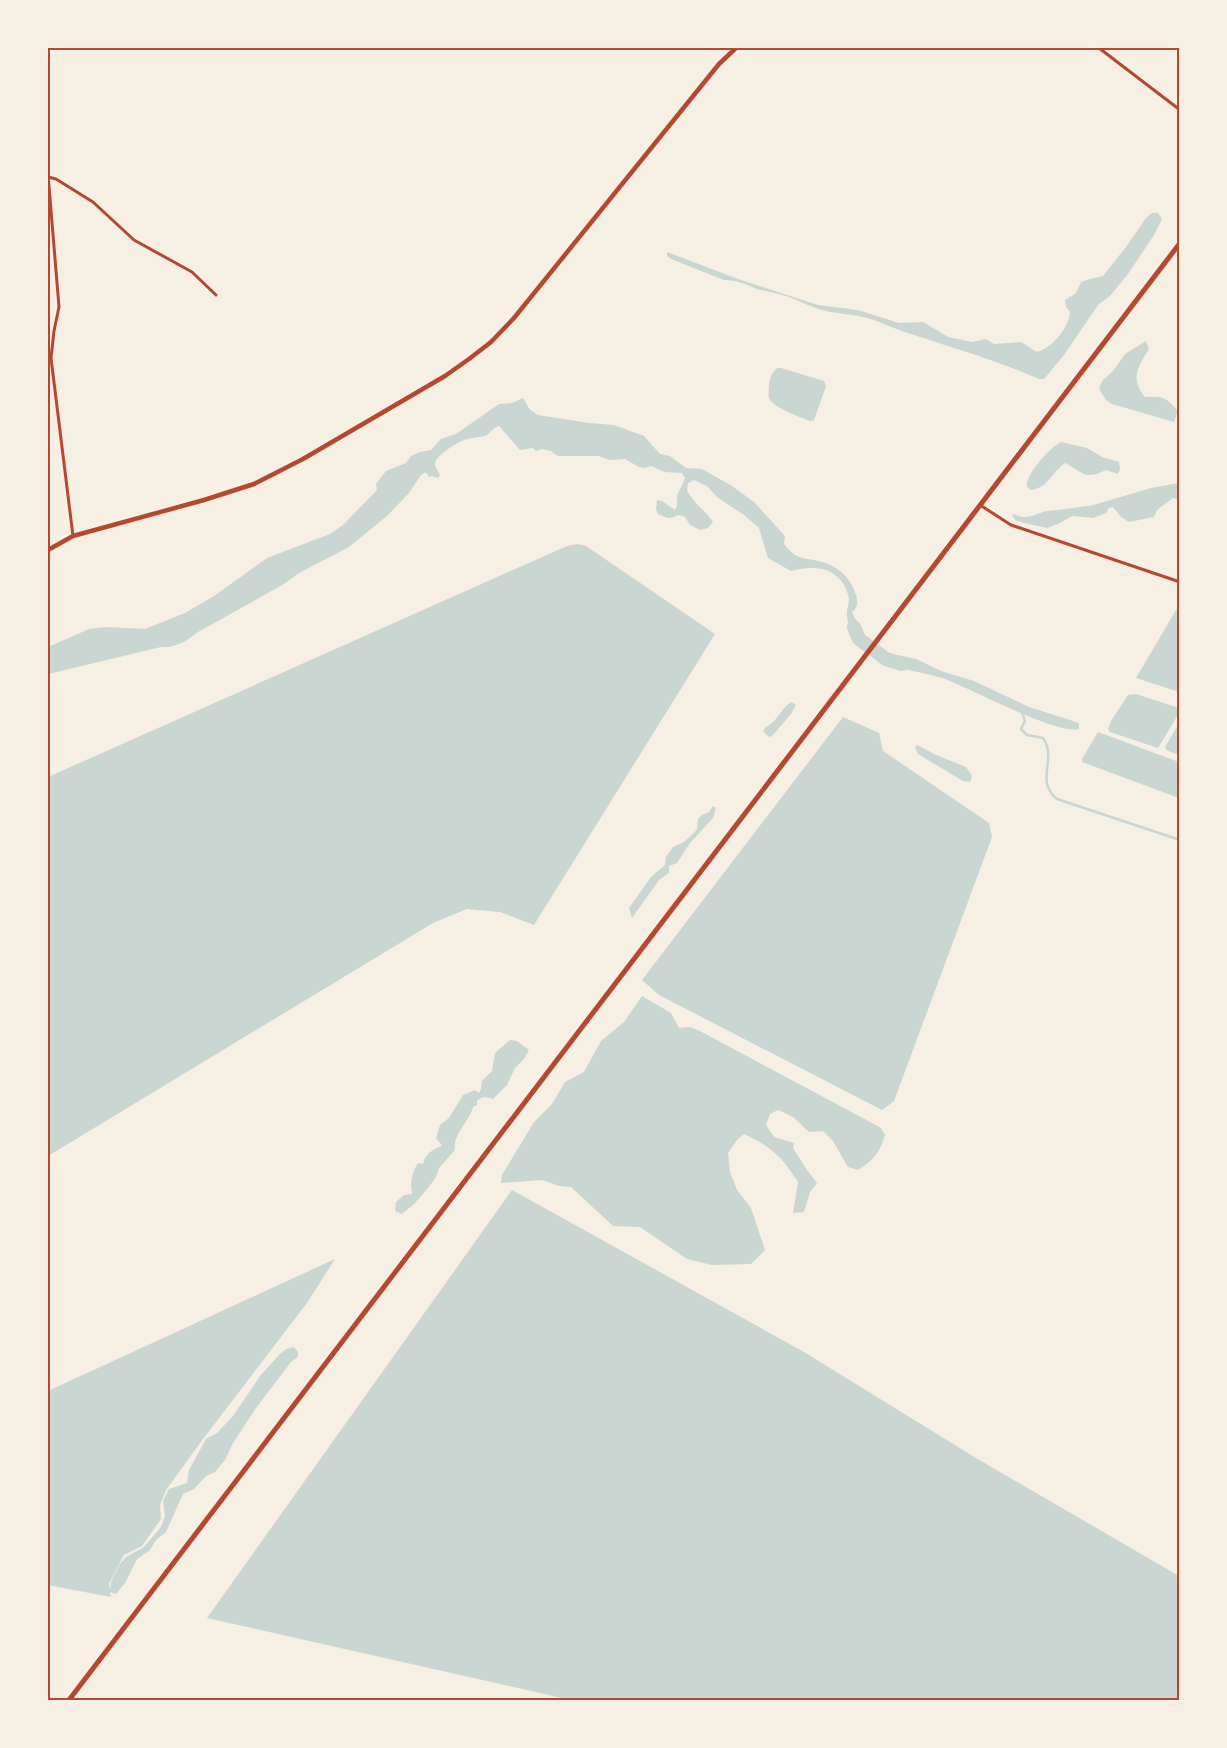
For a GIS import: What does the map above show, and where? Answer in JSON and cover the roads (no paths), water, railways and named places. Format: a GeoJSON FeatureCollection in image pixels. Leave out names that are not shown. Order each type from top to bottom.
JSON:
{"type":"FeatureCollection","features":[{"type":"Feature","properties":{"kind":"main road"},"geometry":{"type":"LineString","coordinates":[[48,550],[73,536],[254,484],[303,460],[444,376],[469,359],[491,342],[514,318],[719,64],[736,48]]}},
{"type":"Feature","properties":{"kind":"main road"},"geometry":{"type":"LineString","coordinates":[[69,1700],[1180,243]]}},
{"type":"Feature","properties":{"kind":"street"},"geometry":{"type":"LineString","coordinates":[[1099,48],[1180,110]]}},
{"type":"Feature","properties":{"kind":"street"},"geometry":{"type":"LineString","coordinates":[[73,536],[51,358],[59,307],[48,176],[93,202],[134,240],[192,272],[216,296]]}},
{"type":"Feature","properties":{"kind":"street"},"geometry":{"type":"LineString","coordinates":[[980,505],[1011,524],[1180,582]]}},
{"type":"Feature","properties":{"kind":"waterway"},"geometry":{"type":"LineString","coordinates":[[854,627],[859,639],[886,659],[902,664]]}},
{"type":"Feature","properties":{"kind":"waterway"},"geometry":{"type":"LineString","coordinates":[[1022,712],[1025,721],[1021,729],[1027,735],[1043,738],[1047,746],[1047,785],[1050,792],[1057,799],[1180,840]]}}]}
